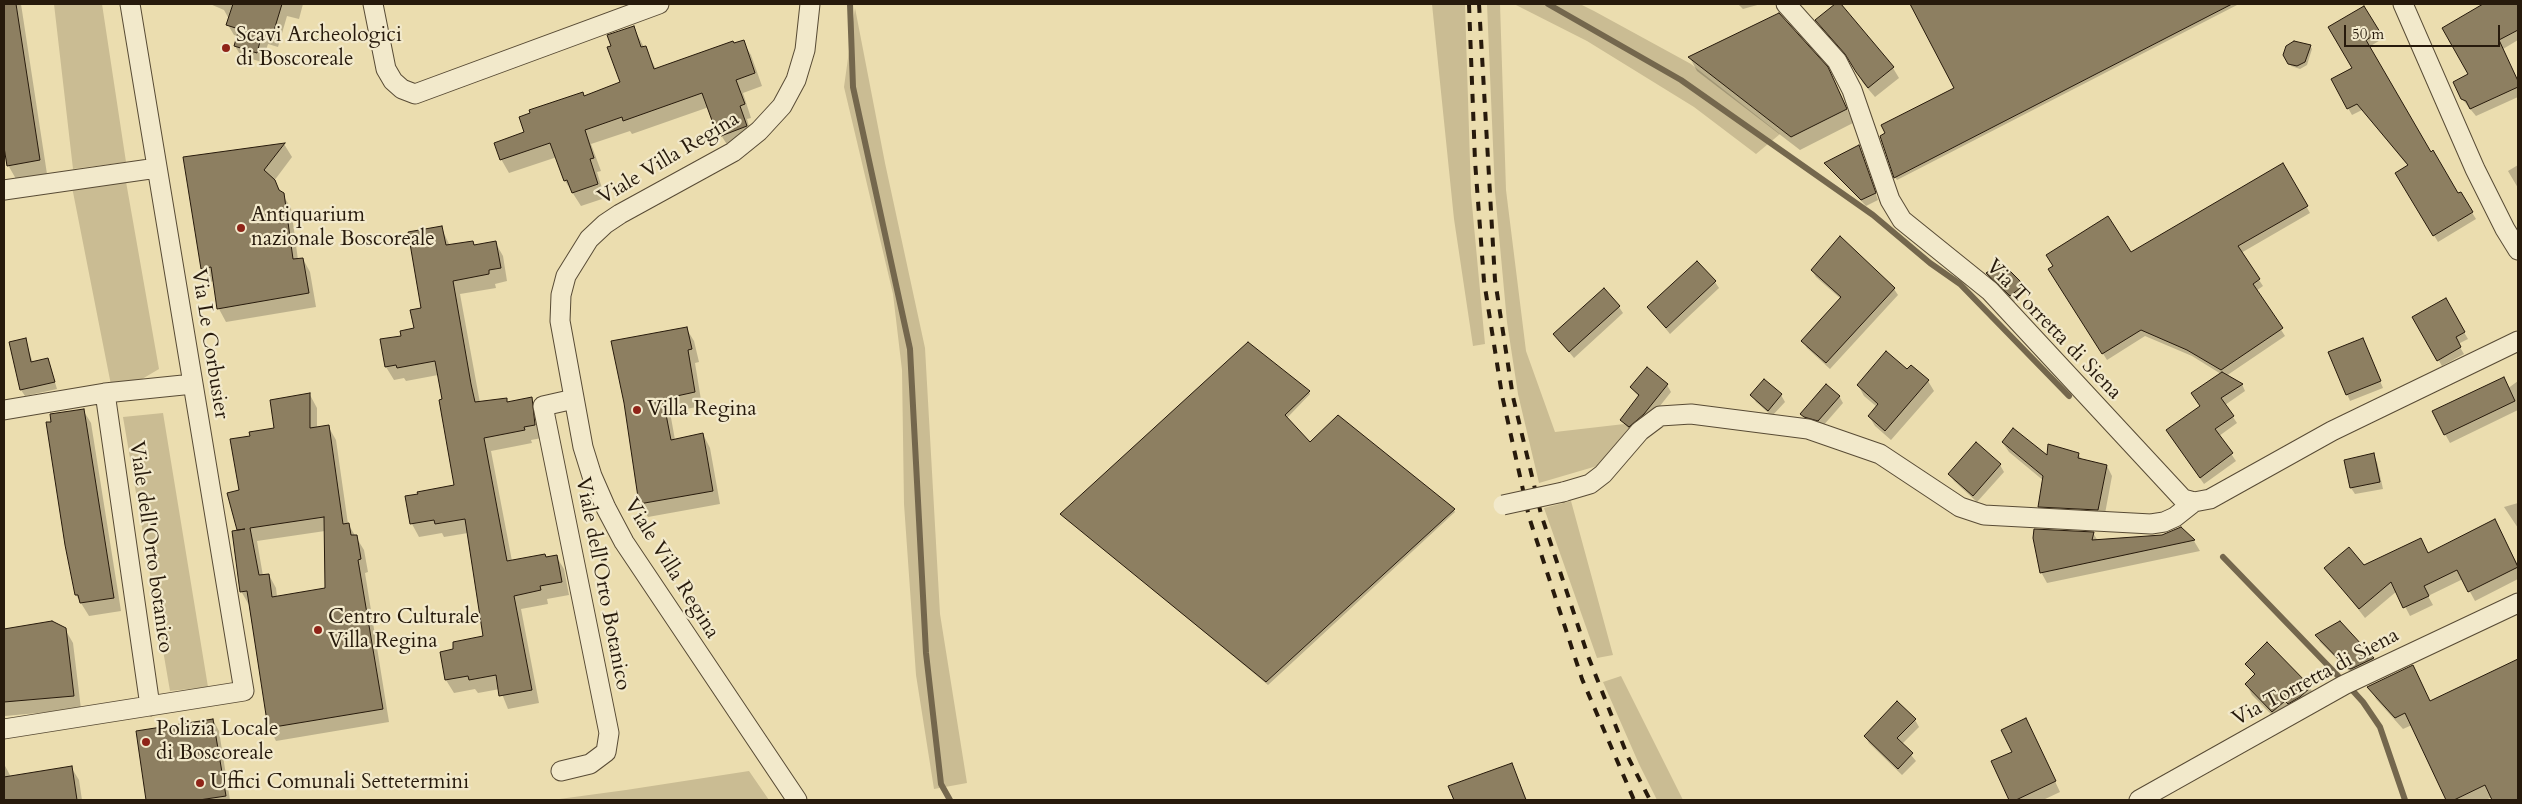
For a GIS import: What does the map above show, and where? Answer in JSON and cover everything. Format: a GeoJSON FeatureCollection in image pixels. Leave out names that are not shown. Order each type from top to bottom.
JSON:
{"type":"FeatureCollection","features":[{"type":"Feature","properties":{"kind":"street","name":"Via Le Corbusier"},"geometry":{"type":"LineString","coordinates":[[130,4],[244,691],[150,706]]}},
{"type":"Feature","properties":{"kind":"street"},"geometry":{"type":"LineString","coordinates":[[373,4],[386,69],[393,81],[402,90],[415,94],[659,4]]}},
{"type":"Feature","properties":{"kind":"street","name":"Viale Villa Regina"},"geometry":{"type":"LineString","coordinates":[[797,800],[624,542],[592,476],[583,447],[560,321],[561,295],[566,276],[576,257],[589,239],[604,224],[733,152],[759,130],[782,106],[796,80],[805,50],[810,4]]}},
{"type":"Feature","properties":{"kind":"street","name":"Via Torretta di Siena"},"geometry":{"type":"LineString","coordinates":[[1786,4],[1837,61],[1852,90],[1890,200],[1902,220],[1990,290],[2169,486],[2183,499],[2194,502]]}},
{"type":"Feature","properties":{"kind":"street"},"geometry":{"type":"LineString","coordinates":[[2403,4],[2475,169],[2505,229],[2518,250]]}},
{"type":"Feature","properties":{"kind":"street"},"geometry":{"type":"LineString","coordinates":[[4,190],[157,168]]}},
{"type":"Feature","properties":{"kind":"street"},"geometry":{"type":"LineString","coordinates":[[1502,505],[1563,492],[1590,484],[1597,479],[1640,431],[1660,416],[1691,414],[1808,429],[1817,432],[1880,454],[1960,507],[1984,515],[2151,524],[2164,522],[2175,517],[2194,502],[2210,499],[2332,431],[2518,341]]}},
{"type":"Feature","properties":{"kind":"street"},"geometry":{"type":"LineString","coordinates":[[4,410],[105,393],[193,384]]}},
{"type":"Feature","properties":{"kind":"street","name":"Viale dell'Orto botanico"},"geometry":{"type":"LineString","coordinates":[[105,393],[150,706]]}},
{"type":"Feature","properties":{"kind":"street","name":"Viale dell'Orto Botanico"},"geometry":{"type":"LineString","coordinates":[[561,771],[590,764],[606,752],[610,733],[544,406],[574,400]]}},
{"type":"Feature","properties":{"kind":"street","name":"Via Torretta di Siena"},"geometry":{"type":"LineString","coordinates":[[2139,800],[2344,685],[2518,604]]}},
{"type":"Feature","properties":{"kind":"street"},"geometry":{"type":"LineString","coordinates":[[4,729],[150,706]]}},
{"type":"Feature","properties":{"kind":"shaded area"},"geometry":{"type":"Polygon","coordinates":[[[54,4],[102,4],[126,162],[73,169],[54,4]]]}},
{"type":"Feature","properties":{"kind":"shaded area"},"geometry":{"type":"Polygon","coordinates":[[[1432,4],[1465,4],[1471,194],[1485,344],[1473,346],[1454,219],[1432,4]]]}},
{"type":"Feature","properties":{"kind":"shaded area"},"geometry":{"type":"Polygon","coordinates":[[[1487,4],[1500,4],[1506,190],[1526,351],[1555,432],[1633,423],[1597,466],[1539,483],[1518,394],[1507,322],[1495,192],[1487,4]]]}},
{"type":"Feature","properties":{"kind":"shaded area"},"geometry":{"type":"Polygon","coordinates":[[[1514,4],[1580,4],[1691,64],[1780,134],[1756,154],[1694,107],[1587,41],[1514,4]]]}},
{"type":"Feature","properties":{"kind":"shaded area"},"geometry":{"type":"Polygon","coordinates":[[[855,8],[885,163],[925,348],[940,614],[967,783],[934,789],[916,675],[904,504],[902,370],[893,294],[844,87],[855,8]]]}},
{"type":"Feature","properties":{"kind":"shaded area"},"geometry":{"type":"Polygon","coordinates":[[[125,176],[159,369],[142,379],[111,385],[72,187],[125,176]]]}},
{"type":"Feature","properties":{"kind":"shaded area"},"geometry":{"type":"Polygon","coordinates":[[[163,413],[208,687],[170,691],[123,417],[163,413]]]}},
{"type":"Feature","properties":{"kind":"shaded area"},"geometry":{"type":"Polygon","coordinates":[[[1571,501],[1613,655],[1597,658],[1544,508],[1571,501]]]}},
{"type":"Feature","properties":{"kind":"shaded area"},"geometry":{"type":"Polygon","coordinates":[[[1621,676],[1683,800],[1657,800],[1639,764],[1603,682],[1621,676]]]}},
{"type":"Feature","properties":{"kind":"shaded area"},"geometry":{"type":"Polygon","coordinates":[[[749,771],[769,800],[552,800],[626,790],[749,771]]]}},
{"type":"Feature","properties":{"kind":"building"},"geometry":{"type":"Polygon","coordinates":[[[4,4],[16,4],[40,160],[7,166],[4,147],[4,4]]]}},
{"type":"Feature","properties":{"kind":"building"},"geometry":{"type":"Polygon","coordinates":[[[233,4],[282,4],[272,37],[262,34],[257,53],[234,46],[239,29],[226,25],[233,4]]]}},
{"type":"Feature","properties":{"kind":"building"},"geometry":{"type":"Polygon","coordinates":[[[1835,4],[1841,4],[1894,67],[1868,88],[1845,54],[1815,20],[1835,4]]]}},
{"type":"Feature","properties":{"kind":"building"},"geometry":{"type":"Polygon","coordinates":[[[1910,4],[2232,4],[1894,178],[1880,136],[1885,133],[1881,125],[1954,88],[1910,4]]]}},
{"type":"Feature","properties":{"kind":"building"},"geometry":{"type":"Polygon","coordinates":[[[2483,4],[2518,4],[2518,30],[2499,40],[2518,81],[2518,87],[2470,109],[2466,101],[2461,99],[2453,82],[2468,74],[2442,28],[2483,4]]]}},
{"type":"Feature","properties":{"kind":"building"},"geometry":{"type":"Polygon","coordinates":[[[2364,6],[2380,32],[2366,40],[2431,152],[2433,150],[2458,193],[2461,192],[2473,212],[2433,236],[2395,173],[2408,165],[2357,104],[2347,109],[2331,79],[2352,68],[2328,27],[2364,6]]]}},
{"type":"Feature","properties":{"kind":"building"},"geometry":{"type":"Polygon","coordinates":[[[1779,13],[1828,67],[1847,109],[1791,137],[1688,57],[1779,13]]]}},
{"type":"Feature","properties":{"kind":"building"},"geometry":{"type":"Polygon","coordinates":[[[634,26],[641,47],[646,46],[654,69],[733,41],[734,43],[744,40],[755,73],[736,80],[745,104],[740,106],[747,126],[721,136],[717,125],[714,126],[702,93],[623,121],[622,117],[585,130],[594,158],[590,159],[598,184],[572,193],[567,180],[564,181],[550,143],[500,160],[494,143],[524,132],[519,117],[530,113],[529,110],[583,92],[584,96],[620,82],[607,47],[611,46],[607,35],[634,26]]]}},
{"type":"Feature","properties":{"kind":"building"},"geometry":{"type":"Polygon","coordinates":[[[2294,41],[2311,45],[2305,62],[2297,66],[2288,64],[2283,55],[2286,46],[2294,41]]]}},
{"type":"Feature","properties":{"kind":"building","name":"Antiquarium nazionale Boscoreale"},"geometry":{"type":"Polygon","coordinates":[[[285,143],[264,170],[275,180],[279,190],[284,193],[293,259],[303,258],[309,293],[217,309],[211,267],[201,269],[183,157],[285,143]]]}},
{"type":"Feature","properties":{"kind":"building"},"geometry":{"type":"Polygon","coordinates":[[[1859,145],[1876,193],[1861,200],[1824,163],[1859,145]]]}},
{"type":"Feature","properties":{"kind":"building"},"geometry":{"type":"Polygon","coordinates":[[[2283,163],[2308,206],[2238,246],[2260,279],[2253,284],[2283,328],[2221,370],[2187,350],[2141,330],[2102,354],[2048,269],[2053,266],[2046,255],[2108,216],[2131,252],[2283,163]]]}},
{"type":"Feature","properties":{"kind":"building"},"geometry":{"type":"Polygon","coordinates":[[[442,226],[446,245],[473,241],[474,245],[496,241],[501,268],[489,270],[489,274],[453,281],[471,384],[475,402],[507,398],[507,402],[532,397],[535,425],[524,427],[525,430],[484,438],[507,561],[545,554],[546,557],[557,555],[562,582],[540,586],[541,590],[514,596],[532,690],[499,696],[496,675],[469,680],[468,676],[445,680],[440,652],[453,649],[453,642],[483,636],[465,519],[435,524],[434,520],[410,524],[405,496],[454,485],[439,400],[442,399],[435,361],[397,368],[396,365],[385,367],[380,339],[401,336],[400,331],[414,328],[410,310],[421,308],[408,232],[442,226]]]}},
{"type":"Feature","properties":{"kind":"building"},"geometry":{"type":"Polygon","coordinates":[[[1840,236],[1895,288],[1826,363],[1801,341],[1841,297],[1811,270],[1840,236]]]}},
{"type":"Feature","properties":{"kind":"building"},"geometry":{"type":"Polygon","coordinates":[[[1697,261],[1716,281],[1666,328],[1647,307],[1697,261]]]}},
{"type":"Feature","properties":{"kind":"building"},"geometry":{"type":"Polygon","coordinates":[[[2002,263],[2024,285],[2010,296],[1986,273],[2002,263]]]}},
{"type":"Feature","properties":{"kind":"building"},"geometry":{"type":"Polygon","coordinates":[[[1604,288],[1620,306],[1569,352],[1553,334],[1604,288]]]}},
{"type":"Feature","properties":{"kind":"building"},"geometry":{"type":"Polygon","coordinates":[[[2446,298],[2465,332],[2456,337],[2461,347],[2437,361],[2412,317],[2446,298]]]}},
{"type":"Feature","properties":{"kind":"building","name":"Villa Regina"},"geometry":{"type":"Polygon","coordinates":[[[687,327],[692,349],[688,350],[695,392],[663,399],[671,440],[703,433],[713,491],[639,504],[624,403],[611,341],[687,327]]]}},
{"type":"Feature","properties":{"kind":"building"},"geometry":{"type":"Polygon","coordinates":[[[26,338],[31,362],[48,358],[55,382],[20,390],[9,342],[26,338]]]}},
{"type":"Feature","properties":{"kind":"building"},"geometry":{"type":"Polygon","coordinates":[[[2363,338],[2381,381],[2346,395],[2328,352],[2363,338]]]}},
{"type":"Feature","properties":{"kind":"building"},"geometry":{"type":"Polygon","coordinates":[[[1248,342],[1310,391],[1285,415],[1310,442],[1338,415],[1455,509],[1266,682],[1060,514],[1248,342]]]}},
{"type":"Feature","properties":{"kind":"building"},"geometry":{"type":"Polygon","coordinates":[[[1886,351],[1907,369],[1911,365],[1929,380],[1885,431],[1868,416],[1878,404],[1857,385],[1886,351]]]}},
{"type":"Feature","properties":{"kind":"building"},"geometry":{"type":"Polygon","coordinates":[[[1647,367],[1668,384],[1644,414],[1629,427],[1620,420],[1639,395],[1630,387],[1647,367]]]}},
{"type":"Feature","properties":{"kind":"building"},"geometry":{"type":"Polygon","coordinates":[[[2222,372],[2243,384],[2221,398],[2234,416],[2215,429],[2233,453],[2200,478],[2166,430],[2200,406],[2191,393],[2222,372]]]}},
{"type":"Feature","properties":{"kind":"building"},"geometry":{"type":"Polygon","coordinates":[[[2504,377],[2515,401],[2444,435],[2432,411],[2504,377]]]}},
{"type":"Feature","properties":{"kind":"building"},"geometry":{"type":"Polygon","coordinates":[[[1764,379],[1782,394],[1768,411],[1750,395],[1764,379]]]}},
{"type":"Feature","properties":{"kind":"building"},"geometry":{"type":"Polygon","coordinates":[[[1826,384],[1840,396],[1818,421],[1800,414],[1826,384]]]}},
{"type":"Feature","properties":{"kind":"building"},"geometry":{"type":"Polygon","coordinates":[[[310,393],[310,428],[329,425],[343,524],[349,523],[351,535],[357,535],[361,559],[358,560],[383,709],[268,728],[247,591],[240,592],[232,531],[245,529],[237,530],[227,493],[239,490],[230,439],[250,436],[249,432],[274,428],[270,400],[310,393]],[[324,517],[250,528],[259,575],[269,574],[272,597],[325,588],[324,517]]]}},
{"type":"Feature","properties":{"kind":"building"},"geometry":{"type":"Polygon","coordinates":[[[84,409],[114,598],[80,603],[78,595],[75,595],[65,545],[46,422],[51,422],[50,414],[84,409]]]}},
{"type":"Feature","properties":{"kind":"building"},"geometry":{"type":"Polygon","coordinates":[[[2013,428],[2047,455],[2048,444],[2079,453],[2078,458],[2107,465],[2098,510],[2038,507],[2043,476],[2002,442],[2013,428]]]}},
{"type":"Feature","properties":{"kind":"building"},"geometry":{"type":"Polygon","coordinates":[[[1976,442],[2001,464],[1973,496],[1948,474],[1976,442]]]}},
{"type":"Feature","properties":{"kind":"building"},"geometry":{"type":"Polygon","coordinates":[[[2374,453],[2380,482],[2350,488],[2344,460],[2374,453]]]}},
{"type":"Feature","properties":{"kind":"building"},"geometry":{"type":"Polygon","coordinates":[[[2495,519],[2518,567],[2468,592],[2457,570],[2424,586],[2429,596],[2403,608],[2391,582],[2359,609],[2324,568],[2349,547],[2364,565],[2421,538],[2428,553],[2495,519]]]}},
{"type":"Feature","properties":{"kind":"building"},"geometry":{"type":"Polygon","coordinates":[[[2181,527],[2195,540],[2040,573],[2033,538],[2034,529],[2094,532],[2092,540],[2162,535],[2181,527]]]}},
{"type":"Feature","properties":{"kind":"building"},"geometry":{"type":"Polygon","coordinates":[[[52,621],[66,628],[74,696],[4,702],[4,629],[52,621]]]}},
{"type":"Feature","properties":{"kind":"building"},"geometry":{"type":"Polygon","coordinates":[[[2340,621],[2374,658],[2351,669],[2347,668],[2315,635],[2340,621]]]}},
{"type":"Feature","properties":{"kind":"building"},"geometry":{"type":"Polygon","coordinates":[[[2267,642],[2311,687],[2300,697],[2288,704],[2285,701],[2272,712],[2245,684],[2255,674],[2245,664],[2267,642]]]}},
{"type":"Feature","properties":{"kind":"building"},"geometry":{"type":"Polygon","coordinates":[[[2518,659],[2518,800],[2492,800],[2485,785],[2454,800],[2446,800],[2405,713],[2395,718],[2367,687],[2413,665],[2430,701],[2518,659]]]}},
{"type":"Feature","properties":{"kind":"building"},"geometry":{"type":"Polygon","coordinates":[[[1897,701],[1916,719],[1897,738],[1913,753],[1898,769],[1864,736],[1897,701]]]}},
{"type":"Feature","properties":{"kind":"building"},"geometry":{"type":"Polygon","coordinates":[[[2026,718],[2056,781],[2016,800],[2009,800],[1991,761],[2012,752],[2001,730],[2026,718]]]}},
{"type":"Feature","properties":{"kind":"building"},"geometry":{"type":"Polygon","coordinates":[[[213,719],[226,796],[199,800],[146,800],[136,731],[213,719]]]}},
{"type":"Feature","properties":{"kind":"building"},"geometry":{"type":"Polygon","coordinates":[[[1512,763],[1526,800],[1454,800],[1448,786],[1512,763]]]}},
{"type":"Feature","properties":{"kind":"building"},"geometry":{"type":"Polygon","coordinates":[[[72,766],[77,800],[4,800],[4,777],[72,766]]]}},
{"type":"Feature","properties":{"kind":"waterway"},"geometry":{"type":"LineString","coordinates":[[850,4],[853,87],[910,349],[926,653],[941,784],[950,800]]}},
{"type":"Feature","properties":{"kind":"waterway"},"geometry":{"type":"LineString","coordinates":[[1548,4],[1681,80],[1873,215],[1930,263],[1960,284],[2069,396]]}},
{"type":"Feature","properties":{"kind":"waterway"},"geometry":{"type":"LineString","coordinates":[[2223,557],[2341,679]]}},
{"type":"Feature","properties":{"kind":"waterway"},"geometry":{"type":"LineString","coordinates":[[2353,691],[2380,727],[2405,800]]}},
{"type":"Feature","properties":{"kind":"railway"},"geometry":{"type":"LineString","coordinates":[[1469,4],[1475,161],[1484,281],[1502,395],[1529,517],[1582,679],[1634,800]]}},
{"type":"Feature","properties":{"kind":"railway"},"geometry":{"type":"LineString","coordinates":[[1479,4],[1495,280],[1513,397],[1541,514],[1588,656],[1628,757],[1650,800]]}},
{"type":"Feature","properties":{"kind":"place","name":"Scavi Archeologici di Boscoreale"},"geometry":{"type":"Point","coordinates":[226,48]}},
{"type":"Feature","properties":{"kind":"place","name":"Antiquarium nazionale Boscoreale"},"geometry":{"type":"Point","coordinates":[241,228]}},
{"type":"Feature","properties":{"kind":"place","name":"Villa Regina"},"geometry":{"type":"Point","coordinates":[637,410]}},
{"type":"Feature","properties":{"kind":"place","name":"Centro Culturale Villa Regina"},"geometry":{"type":"Point","coordinates":[318,630]}},
{"type":"Feature","properties":{"kind":"place","name":"Polizia Locale di Boscoreale"},"geometry":{"type":"Point","coordinates":[146,742]}},
{"type":"Feature","properties":{"kind":"place","name":"Uffici Comunali Settetermini"},"geometry":{"type":"Point","coordinates":[200,783]}}]}
